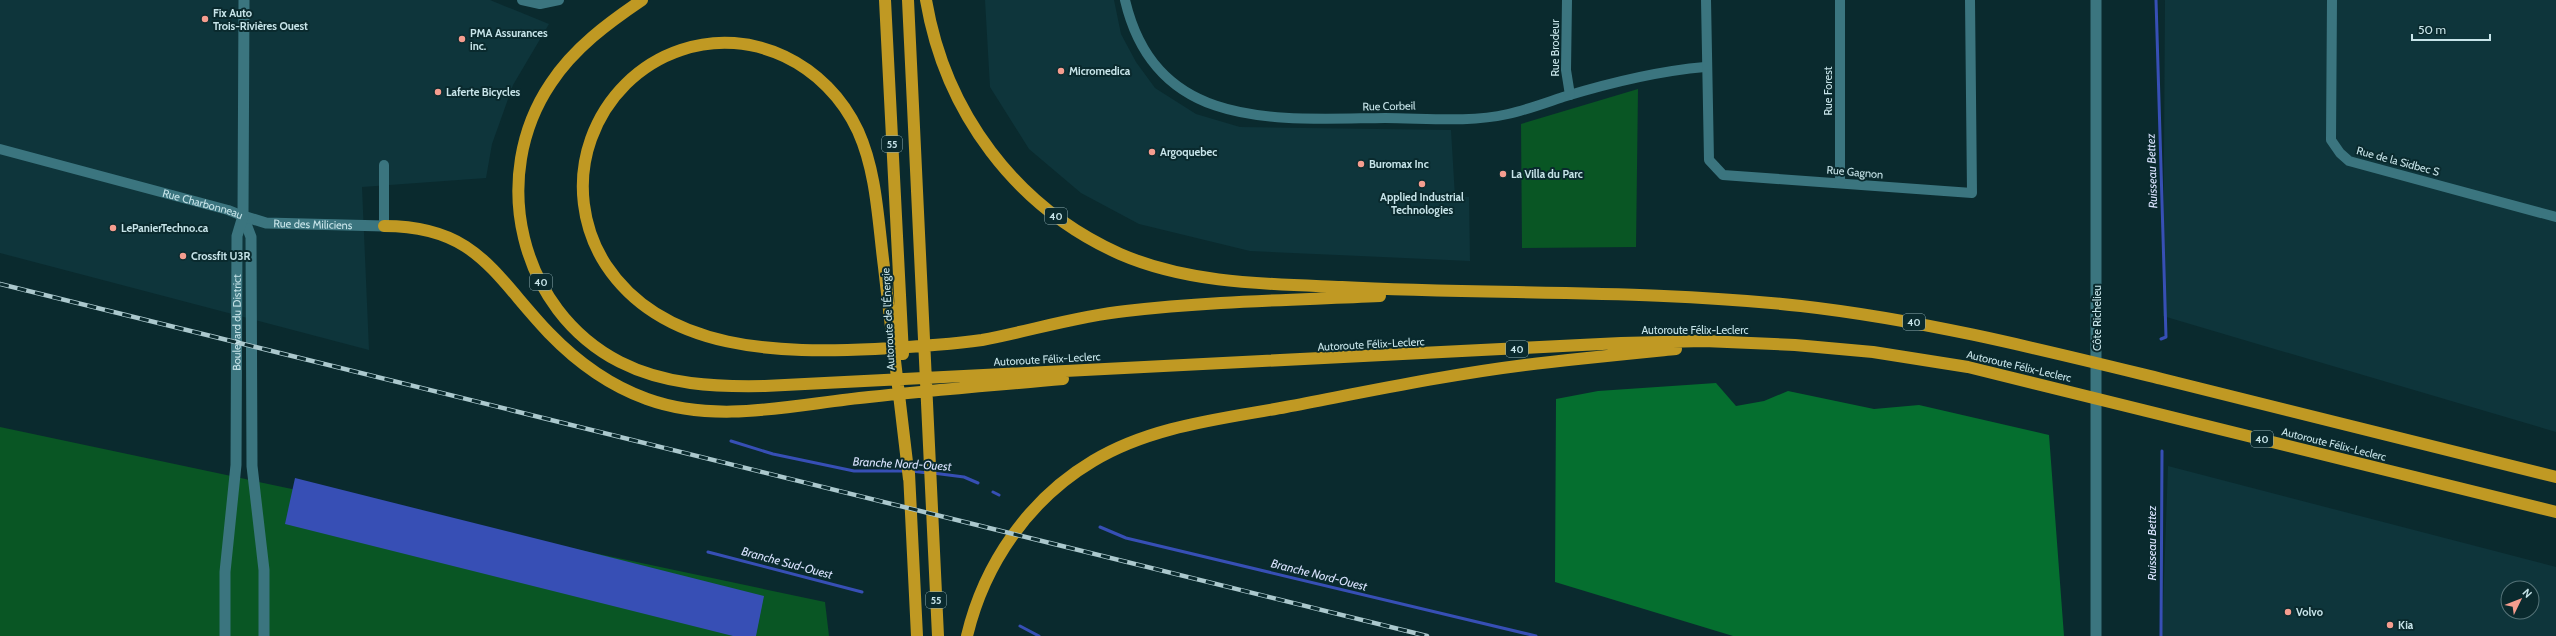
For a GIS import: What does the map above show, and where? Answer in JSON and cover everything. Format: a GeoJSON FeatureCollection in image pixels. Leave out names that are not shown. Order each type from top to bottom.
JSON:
{"type":"FeatureCollection","features":[{"type":"Feature","properties":{"kind":"highway","name":"Autoroute Félix-Leclerc"},"geometry":{"type":"LineString","coordinates":[[642,0],[589,40],[568,60],[538,105],[528,130],[521,156],[518,180],[521,229],[529,257],[542,284],[571,325],[611,356],[638,370],[666,378],[694,384],[738,386],[1621,344],[1739,342],[1840,348],[1968,367],[2556,512]]}},
{"type":"Feature","properties":{"kind":"highway","name":"Autoroute de l'Énergie"},"geometry":{"type":"LineString","coordinates":[[885,0],[917,636]]}},
{"type":"Feature","properties":{"kind":"highway","name":"55"},"geometry":{"type":"LineString","coordinates":[[908,0],[920,288],[938,636]]}},
{"type":"Feature","properties":{"kind":"highway","name":"Autoroute Félix-Leclerc"},"geometry":{"type":"LineString","coordinates":[[926,0],[934,40],[946,73],[960,104],[979,136],[1000,164],[1024,189],[1059,219],[1091,239],[1144,262],[1202,276],[1273,284],[1440,292],[1690,297],[1802,306],[1898,320],[2025,345],[2556,477]]}},
{"type":"Feature","properties":{"kind":"highway"},"geometry":{"type":"LineString","coordinates":[[909,479],[886,289],[875,191],[862,140],[838,97],[810,71],[785,56],[758,46],[729,43],[699,45],[671,54],[645,68],[623,87],[609,104],[590,140],[583,177],[585,214],[600,254],[624,286],[657,314],[694,332],[736,344],[802,350],[910,347],[984,339],[1128,310],[1440,292]]}},
{"type":"Feature","properties":{"kind":"highway"},"geometry":{"type":"LineString","coordinates":[[384,226],[424,229],[459,241],[490,266],[550,334],[588,368],[634,394],[656,402],[687,409],[724,412],[760,411],[890,394],[1257,362]]}},
{"type":"Feature","properties":{"kind":"highway"},"geometry":{"type":"LineString","coordinates":[[967,636],[987,577],[1015,532],[1050,494],[1078,470],[1111,451],[1142,438],[1182,427],[1379,389],[1516,366],[1739,342]]}},
{"type":"Feature","properties":{"kind":"street","name":"Rue Charbonneau"},"geometry":{"type":"LineString","coordinates":[[0,149],[243,216],[244,0]]}},
{"type":"Feature","properties":{"kind":"street"},"geometry":{"type":"LineString","coordinates":[[522,0],[540,4],[559,0]]}},
{"type":"Feature","properties":{"kind":"street","name":"Rue Corbeil"},"geometry":{"type":"LineString","coordinates":[[1125,0],[1141,44],[1163,76],[1194,98],[1240,114],[1286,118],[1491,117],[1515,113],[1570,95],[1664,72],[1706,67]]}},
{"type":"Feature","properties":{"kind":"street","name":"Rue Brodeur"},"geometry":{"type":"LineString","coordinates":[[1568,0],[1566,70],[1570,95]]}},
{"type":"Feature","properties":{"kind":"street","name":"Rue Gagnon"},"geometry":{"type":"LineString","coordinates":[[1706,0],[1706,67],[1709,160],[1724,174],[1972,193],[1970,0]]}},
{"type":"Feature","properties":{"kind":"street","name":"Rue Forest"},"geometry":{"type":"LineString","coordinates":[[1840,0],[1840,182]]}},
{"type":"Feature","properties":{"kind":"street","name":"Côte Richelieu"},"geometry":{"type":"LineString","coordinates":[[2096,0],[2096,636]]}},
{"type":"Feature","properties":{"kind":"street","name":"Rue de la Sidbec S"},"geometry":{"type":"LineString","coordinates":[[2332,0],[2331,140],[2340,153],[2350,161],[2556,217]]}},
{"type":"Feature","properties":{"kind":"street"},"geometry":{"type":"LineString","coordinates":[[384,165],[384,226]]}},
{"type":"Feature","properties":{"kind":"street","name":"Rue des Miliciens"},"geometry":{"type":"LineString","coordinates":[[243,216],[266,223],[384,226]]}},
{"type":"Feature","properties":{"kind":"street","name":"Boulevard du District"},"geometry":{"type":"LineString","coordinates":[[225,636],[225,572],[237,461],[237,236],[243,216]]}},
{"type":"Feature","properties":{"kind":"street","name":"Boulevard du District"},"geometry":{"type":"LineString","coordinates":[[243,216],[250,237],[252,466],[264,570],[264,636]]}},
{"type":"Feature","properties":{"kind":"shaded area"},"geometry":{"type":"Polygon","coordinates":[[[0,0],[490,0],[549,24],[513,85],[492,144],[486,178],[362,187],[369,350],[0,253],[0,0]]]}},
{"type":"Feature","properties":{"kind":"shaded area"},"geometry":{"type":"Polygon","coordinates":[[[985,0],[1114,0],[1121,34],[1136,62],[1155,88],[1196,114],[1240,127],[1451,130],[1455,197],[1469,197],[1470,261],[1250,251],[1139,224],[1081,193],[1029,149],[990,87],[985,0]]]}},
{"type":"Feature","properties":{"kind":"shaded area"},"geometry":{"type":"Polygon","coordinates":[[[2165,0],[2556,0],[2556,432],[2163,316],[2165,0]]]}},
{"type":"Feature","properties":{"kind":"shaded area"},"geometry":{"type":"Polygon","coordinates":[[[2168,466],[2556,567],[2556,636],[2162,636],[2168,466]]]}},
{"type":"Feature","properties":{"kind":"green space"},"geometry":{"type":"Polygon","coordinates":[[[1638,89],[1636,247],[1522,248],[1521,124],[1638,89]]]}},
{"type":"Feature","properties":{"kind":"green space"},"geometry":{"type":"Polygon","coordinates":[[[1716,383],[1736,406],[1764,401],[1788,391],[1874,409],[1919,405],[2049,435],[2064,636],[1733,636],[1555,582],[1556,399],[1598,391],[1716,383]]]}},
{"type":"Feature","properties":{"kind":"green space"},"geometry":{"type":"Polygon","coordinates":[[[0,427],[825,602],[829,636],[0,636],[0,427]]]}},
{"type":"Feature","properties":{"kind":"water"},"geometry":{"type":"Polygon","coordinates":[[[295,478],[764,596],[756,636],[733,636],[285,524],[295,478]]]}},
{"type":"Feature","properties":{"kind":"waterway","name":"Ruisseau Bettez"},"geometry":{"type":"LineString","coordinates":[[2156,0],[2166,337],[2161,339]]}},
{"type":"Feature","properties":{"kind":"waterway","name":"Branche Nord-Ouest"},"geometry":{"type":"LineString","coordinates":[[731,441],[773,454],[854,471],[906,471]]}},
{"type":"Feature","properties":{"kind":"waterway","name":"Ruisseau Bettez"},"geometry":{"type":"LineString","coordinates":[[2161,636],[2162,451]]}},
{"type":"Feature","properties":{"kind":"waterway","name":"Branche Nord-Ouest"},"geometry":{"type":"LineString","coordinates":[[911,471],[928,473]]}},
{"type":"Feature","properties":{"kind":"waterway","name":"Branche Nord-Ouest"},"geometry":{"type":"LineString","coordinates":[[933,473],[964,477],[978,483]]}},
{"type":"Feature","properties":{"kind":"waterway","name":"Branche Nord-Ouest"},"geometry":{"type":"LineString","coordinates":[[993,492],[999,495]]}},
{"type":"Feature","properties":{"kind":"waterway","name":"Branche Nord-Ouest"},"geometry":{"type":"LineString","coordinates":[[1100,527],[1126,538],[1536,636]]}},
{"type":"Feature","properties":{"kind":"waterway","name":"Branche Sud-Ouest"},"geometry":{"type":"LineString","coordinates":[[708,552],[862,592]]}},
{"type":"Feature","properties":{"kind":"waterway","name":"Branche Sud-Ouest"},"geometry":{"type":"LineString","coordinates":[[1020,626],[1039,636]]}},
{"type":"Feature","properties":{"kind":"railway"},"geometry":{"type":"LineString","coordinates":[[0,284],[1427,636]]}},
{"type":"Feature","properties":{"kind":"place","name":"Fix Auto Trois-Rivières Ouest"},"geometry":{"type":"Point","coordinates":[205,19]}},
{"type":"Feature","properties":{"kind":"place","name":"PMA Assurances inc."},"geometry":{"type":"Point","coordinates":[462,39]}},
{"type":"Feature","properties":{"kind":"place","name":"Micromedica"},"geometry":{"type":"Point","coordinates":[1061,71]}},
{"type":"Feature","properties":{"kind":"place","name":"Laferte Bicycles"},"geometry":{"type":"Point","coordinates":[438,92]}},
{"type":"Feature","properties":{"kind":"place","name":"Argoquebec"},"geometry":{"type":"Point","coordinates":[1152,152]}},
{"type":"Feature","properties":{"kind":"place","name":"Buromax Inc"},"geometry":{"type":"Point","coordinates":[1361,164]}},
{"type":"Feature","properties":{"kind":"place","name":"La Villa du Parc"},"geometry":{"type":"Point","coordinates":[1503,174]}},
{"type":"Feature","properties":{"kind":"place","name":"Applied Industrial Technologies"},"geometry":{"type":"Point","coordinates":[1422,184]}},
{"type":"Feature","properties":{"kind":"place","name":"LePanierTechno.ca"},"geometry":{"type":"Point","coordinates":[113,228]}},
{"type":"Feature","properties":{"kind":"place","name":"Crossfit U3R"},"geometry":{"type":"Point","coordinates":[183,256]}},
{"type":"Feature","properties":{"kind":"place","name":"Volvo"},"geometry":{"type":"Point","coordinates":[2288,612]}},
{"type":"Feature","properties":{"kind":"place","name":"Kia"},"geometry":{"type":"Point","coordinates":[2390,625]}}]}
